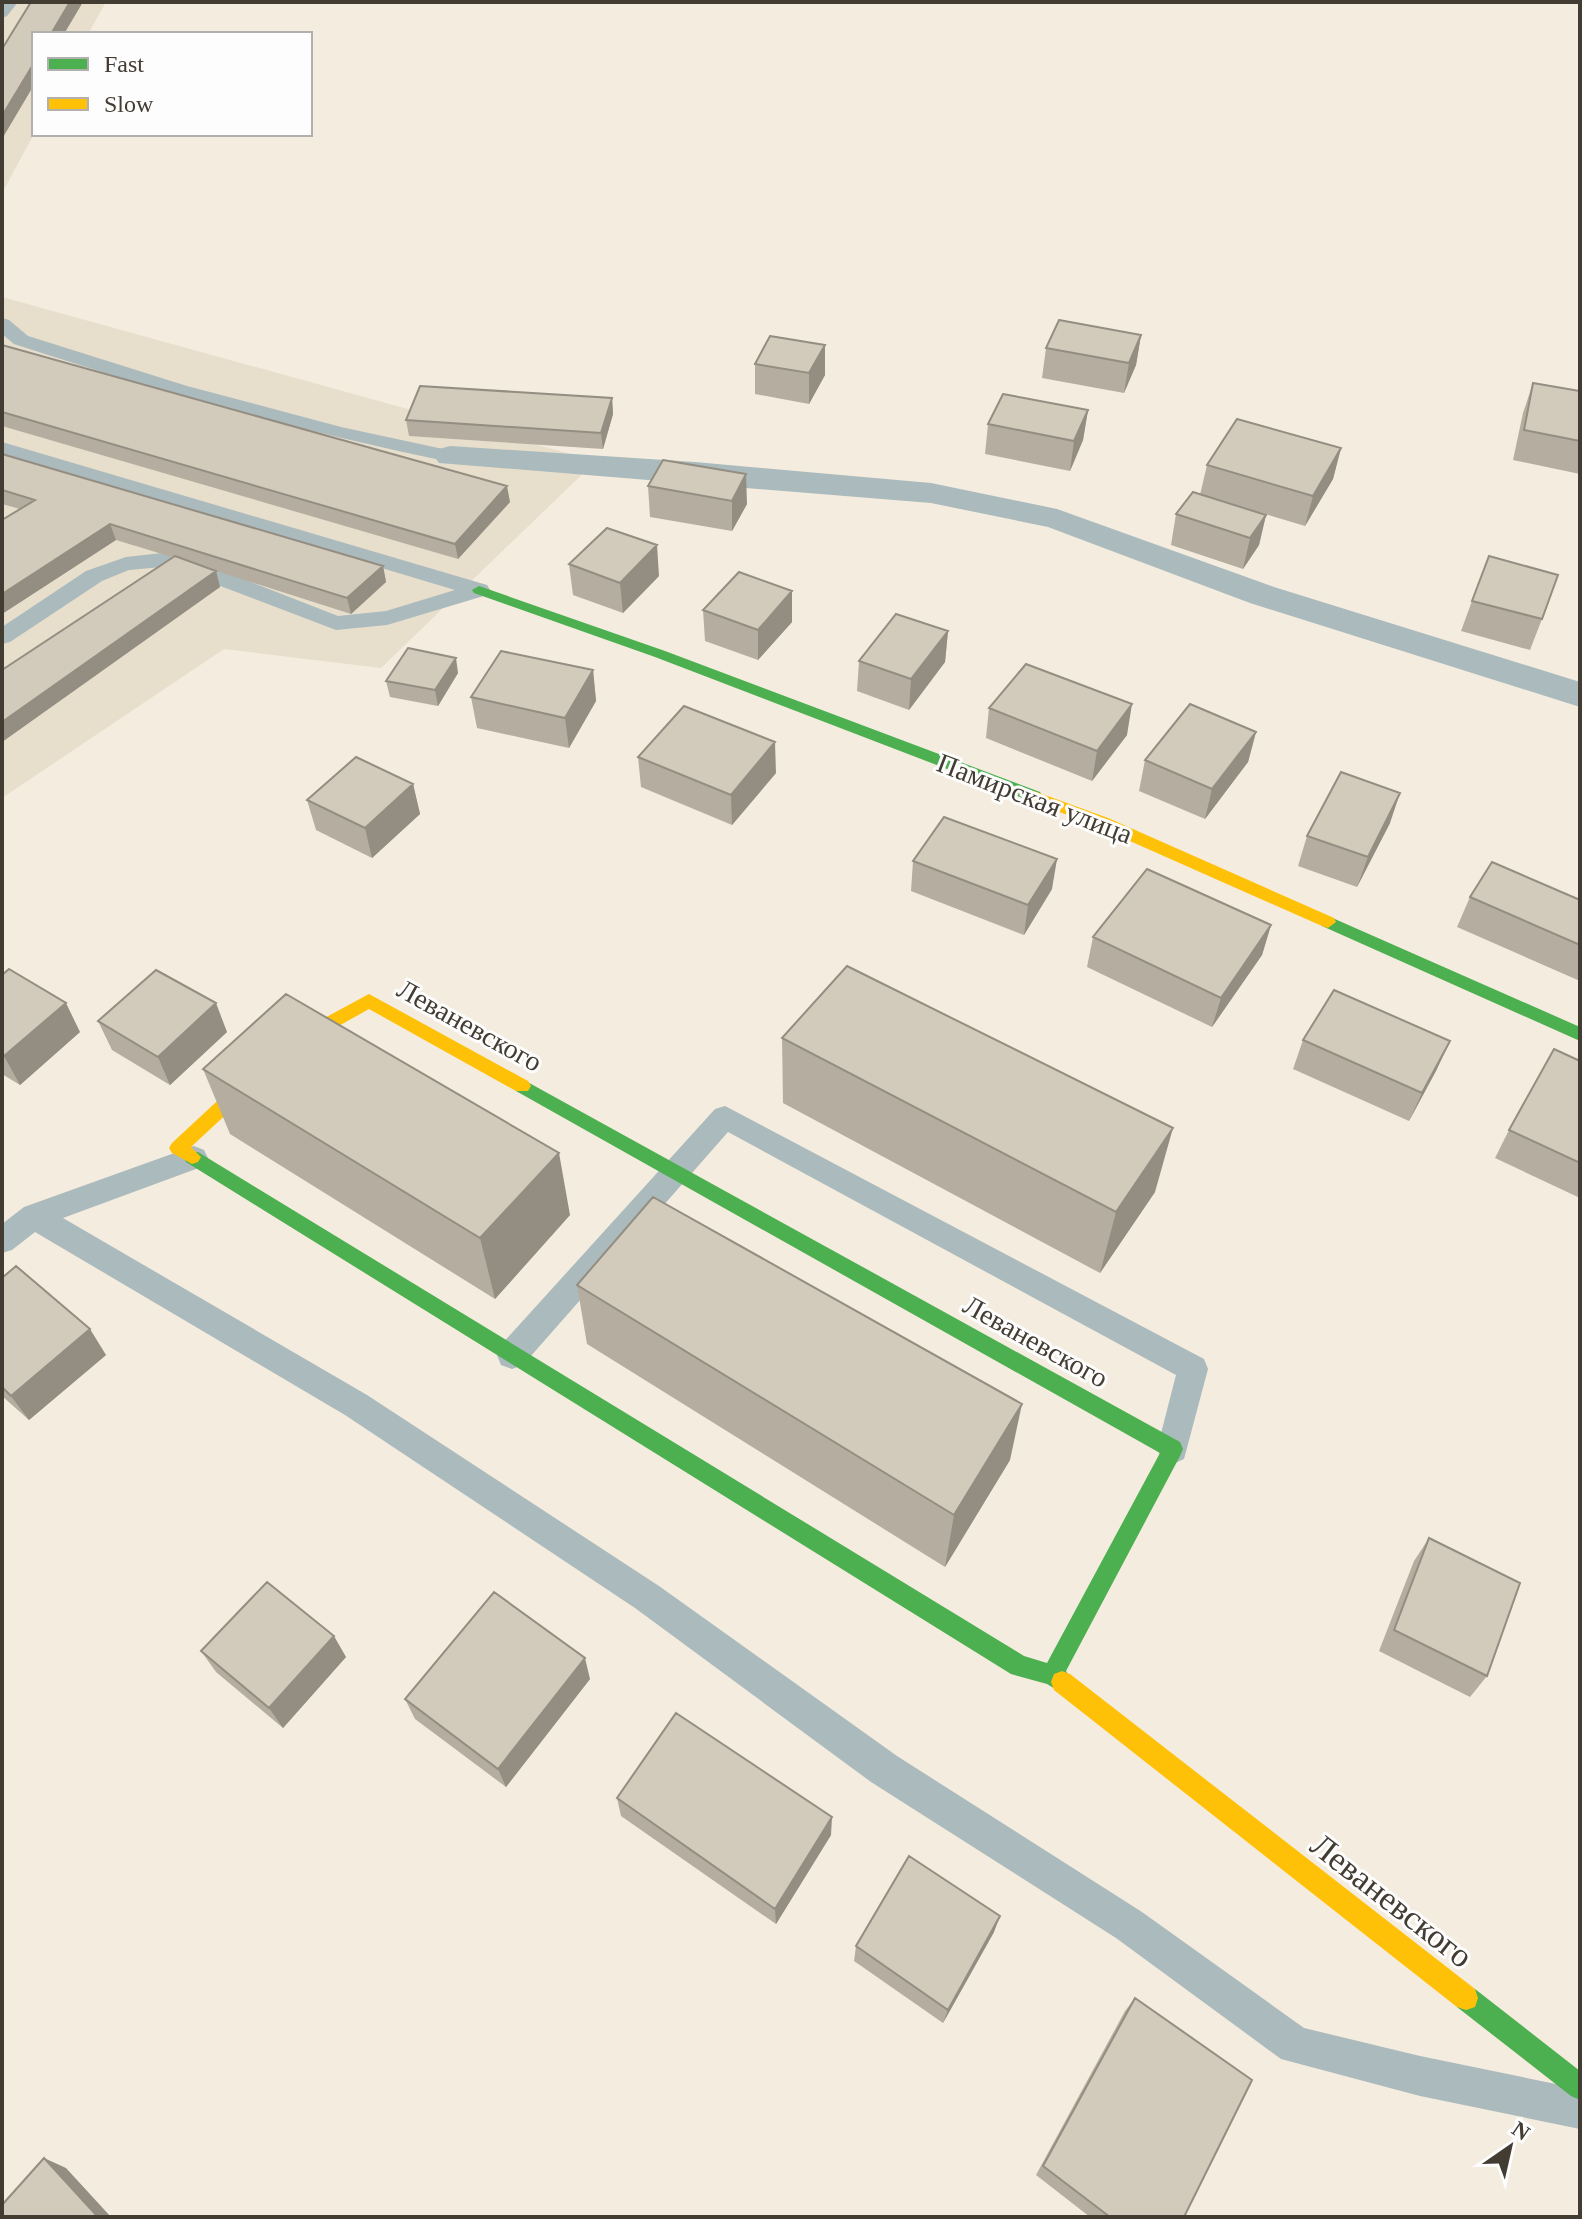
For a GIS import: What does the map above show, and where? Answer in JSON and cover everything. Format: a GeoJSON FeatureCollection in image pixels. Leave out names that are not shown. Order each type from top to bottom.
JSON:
{"type":"FeatureCollection","features":[{"type":"Feature","properties":{"kind":"street"},"geometry":{"type":"LineString","coordinates":[[450,456],[695,472],[931,493],[1043,516],[1262,595],[1580,695]]}},
{"type":"Feature","properties":{"kind":"street","name":"Памирская улица"},"geometry":{"type":"LineString","coordinates":[[479,590],[660,654],[1102,822],[1580,1034]]}},
{"type":"Feature","properties":{"kind":"street","name":"Леваневского"},"geometry":{"type":"LineString","coordinates":[[1173,1449],[369,1001],[288,1046],[178,1148],[1019,1666],[1052,1675],[1580,2087]]}},
{"type":"Feature","properties":{"kind":"street"},"geometry":{"type":"LineString","coordinates":[[1052,1675],[1173,1449]]}},
{"type":"Feature","properties":{"kind":"lane"},"geometry":{"type":"LineString","coordinates":[[2,13],[10,2]]}},
{"type":"Feature","properties":{"kind":"lane"},"geometry":{"type":"LineString","coordinates":[[2,324],[21,340],[238,407],[363,439],[450,456]]}},
{"type":"Feature","properties":{"kind":"lane"},"geometry":{"type":"LineString","coordinates":[[2,448],[479,590]]}},
{"type":"Feature","properties":{"kind":"lane"},"geometry":{"type":"LineString","coordinates":[[2,637],[94,576],[126,564],[162,560],[202,571],[336,623],[387,618],[479,590]]}},
{"type":"Feature","properties":{"kind":"lane"},"geometry":{"type":"LineString","coordinates":[[512,1355],[725,1117],[1193,1369],[1173,1449]]}},
{"type":"Feature","properties":{"kind":"lane"},"geometry":{"type":"LineString","coordinates":[[2,1241],[34,1216],[194,1158]]}},
{"type":"Feature","properties":{"kind":"lane"},"geometry":{"type":"LineString","coordinates":[[34,1216],[369,1414],[647,1597],[884,1769],[1129,1925],[1295,2045],[1420,2076],[1580,2109]]}},
{"type":"Feature","properties":{"kind":"shaded area"},"geometry":{"type":"Polygon","coordinates":[[[2,2],[106,2],[89,32],[32,32],[33,136],[2,193],[2,2]]]}},
{"type":"Feature","properties":{"kind":"shaded area"},"geometry":{"type":"Polygon","coordinates":[[[2,297],[596,461],[381,668],[224,649],[2,798],[2,297]]]}},
{"type":"Feature","properties":{"kind":"building"},"geometry":{"type":"Polygon","coordinates":[[[31,2],[70,2],[52,32],[32,32],[32,66],[2,116],[2,49],[31,2]]]}},
{"type":"Feature","properties":{"kind":"building"},"geometry":{"type":"Polygon","coordinates":[[[1059,320],[1141,335],[1129,363],[1046,348],[1059,320]]]}},
{"type":"Feature","properties":{"kind":"building"},"geometry":{"type":"Polygon","coordinates":[[[770,336],[825,345],[809,373],[755,364],[770,336]]]}},
{"type":"Feature","properties":{"kind":"building"},"geometry":{"type":"Polygon","coordinates":[[[2,345],[507,486],[455,544],[2,412],[2,345]]]}},
{"type":"Feature","properties":{"kind":"building"},"geometry":{"type":"Polygon","coordinates":[[[1533,383],[1580,391],[1580,441],[1524,430],[1533,383]]]}},
{"type":"Feature","properties":{"kind":"building"},"geometry":{"type":"Polygon","coordinates":[[[420,386],[612,398],[601,433],[406,420],[420,386]]]}},
{"type":"Feature","properties":{"kind":"building"},"geometry":{"type":"Polygon","coordinates":[[[1003,394],[1088,410],[1074,441],[988,424],[1003,394]]]}},
{"type":"Feature","properties":{"kind":"building"},"geometry":{"type":"Polygon","coordinates":[[[1237,419],[1341,448],[1313,496],[1207,465],[1237,419]]]}},
{"type":"Feature","properties":{"kind":"building"},"geometry":{"type":"Polygon","coordinates":[[[2,454],[383,566],[347,598],[110,524],[2,594],[2,520],[35,500],[2,490],[2,454]]]}},
{"type":"Feature","properties":{"kind":"building"},"geometry":{"type":"Polygon","coordinates":[[[663,460],[746,474],[732,501],[648,486],[663,460]]]}},
{"type":"Feature","properties":{"kind":"building"},"geometry":{"type":"Polygon","coordinates":[[[1193,492],[1266,515],[1250,538],[1176,514],[1193,492]]]}},
{"type":"Feature","properties":{"kind":"building"},"geometry":{"type":"Polygon","coordinates":[[[607,528],[657,545],[620,583],[569,564],[607,528]]]}},
{"type":"Feature","properties":{"kind":"building"},"geometry":{"type":"Polygon","coordinates":[[[175,556],[216,571],[2,722],[2,670],[175,556]]]}},
{"type":"Feature","properties":{"kind":"building"},"geometry":{"type":"Polygon","coordinates":[[[1489,556],[1558,575],[1542,619],[1472,601],[1489,556]]]}},
{"type":"Feature","properties":{"kind":"building"},"geometry":{"type":"Polygon","coordinates":[[[739,572],[792,591],[758,630],[703,610],[739,572]]]}},
{"type":"Feature","properties":{"kind":"building"},"geometry":{"type":"Polygon","coordinates":[[[896,614],[948,631],[911,679],[859,661],[896,614]]]}},
{"type":"Feature","properties":{"kind":"building"},"geometry":{"type":"Polygon","coordinates":[[[408,648],[456,658],[435,690],[386,681],[408,648]]]}},
{"type":"Feature","properties":{"kind":"building"},"geometry":{"type":"Polygon","coordinates":[[[501,651],[593,670],[565,718],[471,697],[501,651]]]}},
{"type":"Feature","properties":{"kind":"building"},"geometry":{"type":"Polygon","coordinates":[[[1026,664],[1132,704],[1097,751],[989,708],[1026,664]]]}},
{"type":"Feature","properties":{"kind":"building"},"geometry":{"type":"Polygon","coordinates":[[[1190,704],[1256,732],[1212,789],[1145,760],[1190,704]]]}},
{"type":"Feature","properties":{"kind":"building"},"geometry":{"type":"Polygon","coordinates":[[[684,706],[775,742],[731,795],[638,757],[684,706]]]}},
{"type":"Feature","properties":{"kind":"building"},"geometry":{"type":"Polygon","coordinates":[[[356,757],[413,784],[365,828],[307,800],[356,757]]]}},
{"type":"Feature","properties":{"kind":"building"},"geometry":{"type":"Polygon","coordinates":[[[1341,772],[1400,793],[1368,857],[1307,836],[1341,772]]]}},
{"type":"Feature","properties":{"kind":"building"},"geometry":{"type":"Polygon","coordinates":[[[944,817],[1057,859],[1028,905],[913,861],[944,817]]]}},
{"type":"Feature","properties":{"kind":"building"},"geometry":{"type":"Polygon","coordinates":[[[1492,862],[1580,900],[1580,945],[1470,897],[1492,862]]]}},
{"type":"Feature","properties":{"kind":"building"},"geometry":{"type":"Polygon","coordinates":[[[1147,869],[1271,925],[1221,998],[1093,937],[1147,869]]]}},
{"type":"Feature","properties":{"kind":"building"},"geometry":{"type":"Polygon","coordinates":[[[847,966],[1173,1128],[1116,1212],[782,1038],[847,966]]]}},
{"type":"Feature","properties":{"kind":"building"},"geometry":{"type":"Polygon","coordinates":[[[9,969],[66,1003],[4,1056],[2,975],[9,969]]]}},
{"type":"Feature","properties":{"kind":"building"},"geometry":{"type":"Polygon","coordinates":[[[156,970],[216,1003],[158,1057],[98,1021],[156,970]]]}},
{"type":"Feature","properties":{"kind":"building"},"geometry":{"type":"Polygon","coordinates":[[[1334,990],[1450,1041],[1422,1093],[1303,1040],[1334,990]]]}},
{"type":"Feature","properties":{"kind":"building"},"geometry":{"type":"Polygon","coordinates":[[[286,994],[559,1153],[480,1238],[203,1069],[286,994]]]}},
{"type":"Feature","properties":{"kind":"building"},"geometry":{"type":"Polygon","coordinates":[[[1554,1049],[1580,1061],[1580,1163],[1509,1130],[1554,1049]]]}},
{"type":"Feature","properties":{"kind":"building"},"geometry":{"type":"Polygon","coordinates":[[[653,1197],[1022,1404],[954,1515],[577,1285],[653,1197]]]}},
{"type":"Feature","properties":{"kind":"building"},"geometry":{"type":"Polygon","coordinates":[[[16,1266],[90,1329],[11,1396],[2,1387],[2,1278],[16,1266]]]}},
{"type":"Feature","properties":{"kind":"building"},"geometry":{"type":"Polygon","coordinates":[[[1429,1538],[1520,1583],[1487,1676],[1394,1630],[1429,1538]]]}},
{"type":"Feature","properties":{"kind":"building"},"geometry":{"type":"Polygon","coordinates":[[[267,1582],[334,1636],[269,1708],[201,1651],[267,1582]]]}},
{"type":"Feature","properties":{"kind":"building"},"geometry":{"type":"Polygon","coordinates":[[[494,1592],[585,1658],[498,1769],[405,1699],[494,1592]]]}},
{"type":"Feature","properties":{"kind":"building"},"geometry":{"type":"Polygon","coordinates":[[[676,1713],[832,1817],[775,1909],[617,1798],[676,1713]]]}},
{"type":"Feature","properties":{"kind":"building"},"geometry":{"type":"Polygon","coordinates":[[[909,1856],[1000,1916],[948,2010],[856,1946],[909,1856]]]}},
{"type":"Feature","properties":{"kind":"building"},"geometry":{"type":"Polygon","coordinates":[[[1135,1998],[1252,2080],[1184,2217],[1110,2217],[1043,2166],[1135,1998]]]}},
{"type":"Feature","properties":{"kind":"building"},"geometry":{"type":"Polygon","coordinates":[[[44,2158],[98,2217],[2,2217],[2,2205],[44,2158]]]}},
{"type":"Feature","properties":{"kind":"traffic: fast"},"geometry":{"type":"LineString","coordinates":[[479,590],[660,654],[1034,796]]}},
{"type":"Feature","properties":{"kind":"traffic: fast"},"geometry":{"type":"LineString","coordinates":[[1328,922],[1580,1034]]}},
{"type":"Feature","properties":{"kind":"traffic: fast"},"geometry":{"type":"LineString","coordinates":[[522,1086],[1173,1449],[1052,1675]]}},
{"type":"Feature","properties":{"kind":"traffic: fast"},"geometry":{"type":"LineString","coordinates":[[192,1157],[1019,1666],[1052,1675],[1062,1682]]}},
{"type":"Feature","properties":{"kind":"traffic: fast"},"geometry":{"type":"LineString","coordinates":[[1466,1998],[1580,2087]]}},
{"type":"Feature","properties":{"kind":"traffic: slow"},"geometry":{"type":"LineString","coordinates":[[1034,796],[1102,822],[1328,922]]}},
{"type":"Feature","properties":{"kind":"traffic: slow"},"geometry":{"type":"LineString","coordinates":[[192,1157],[178,1148],[288,1046],[369,1001],[522,1086]]}},
{"type":"Feature","properties":{"kind":"traffic: slow"},"geometry":{"type":"LineString","coordinates":[[1062,1682],[1466,1998]]}}]}
